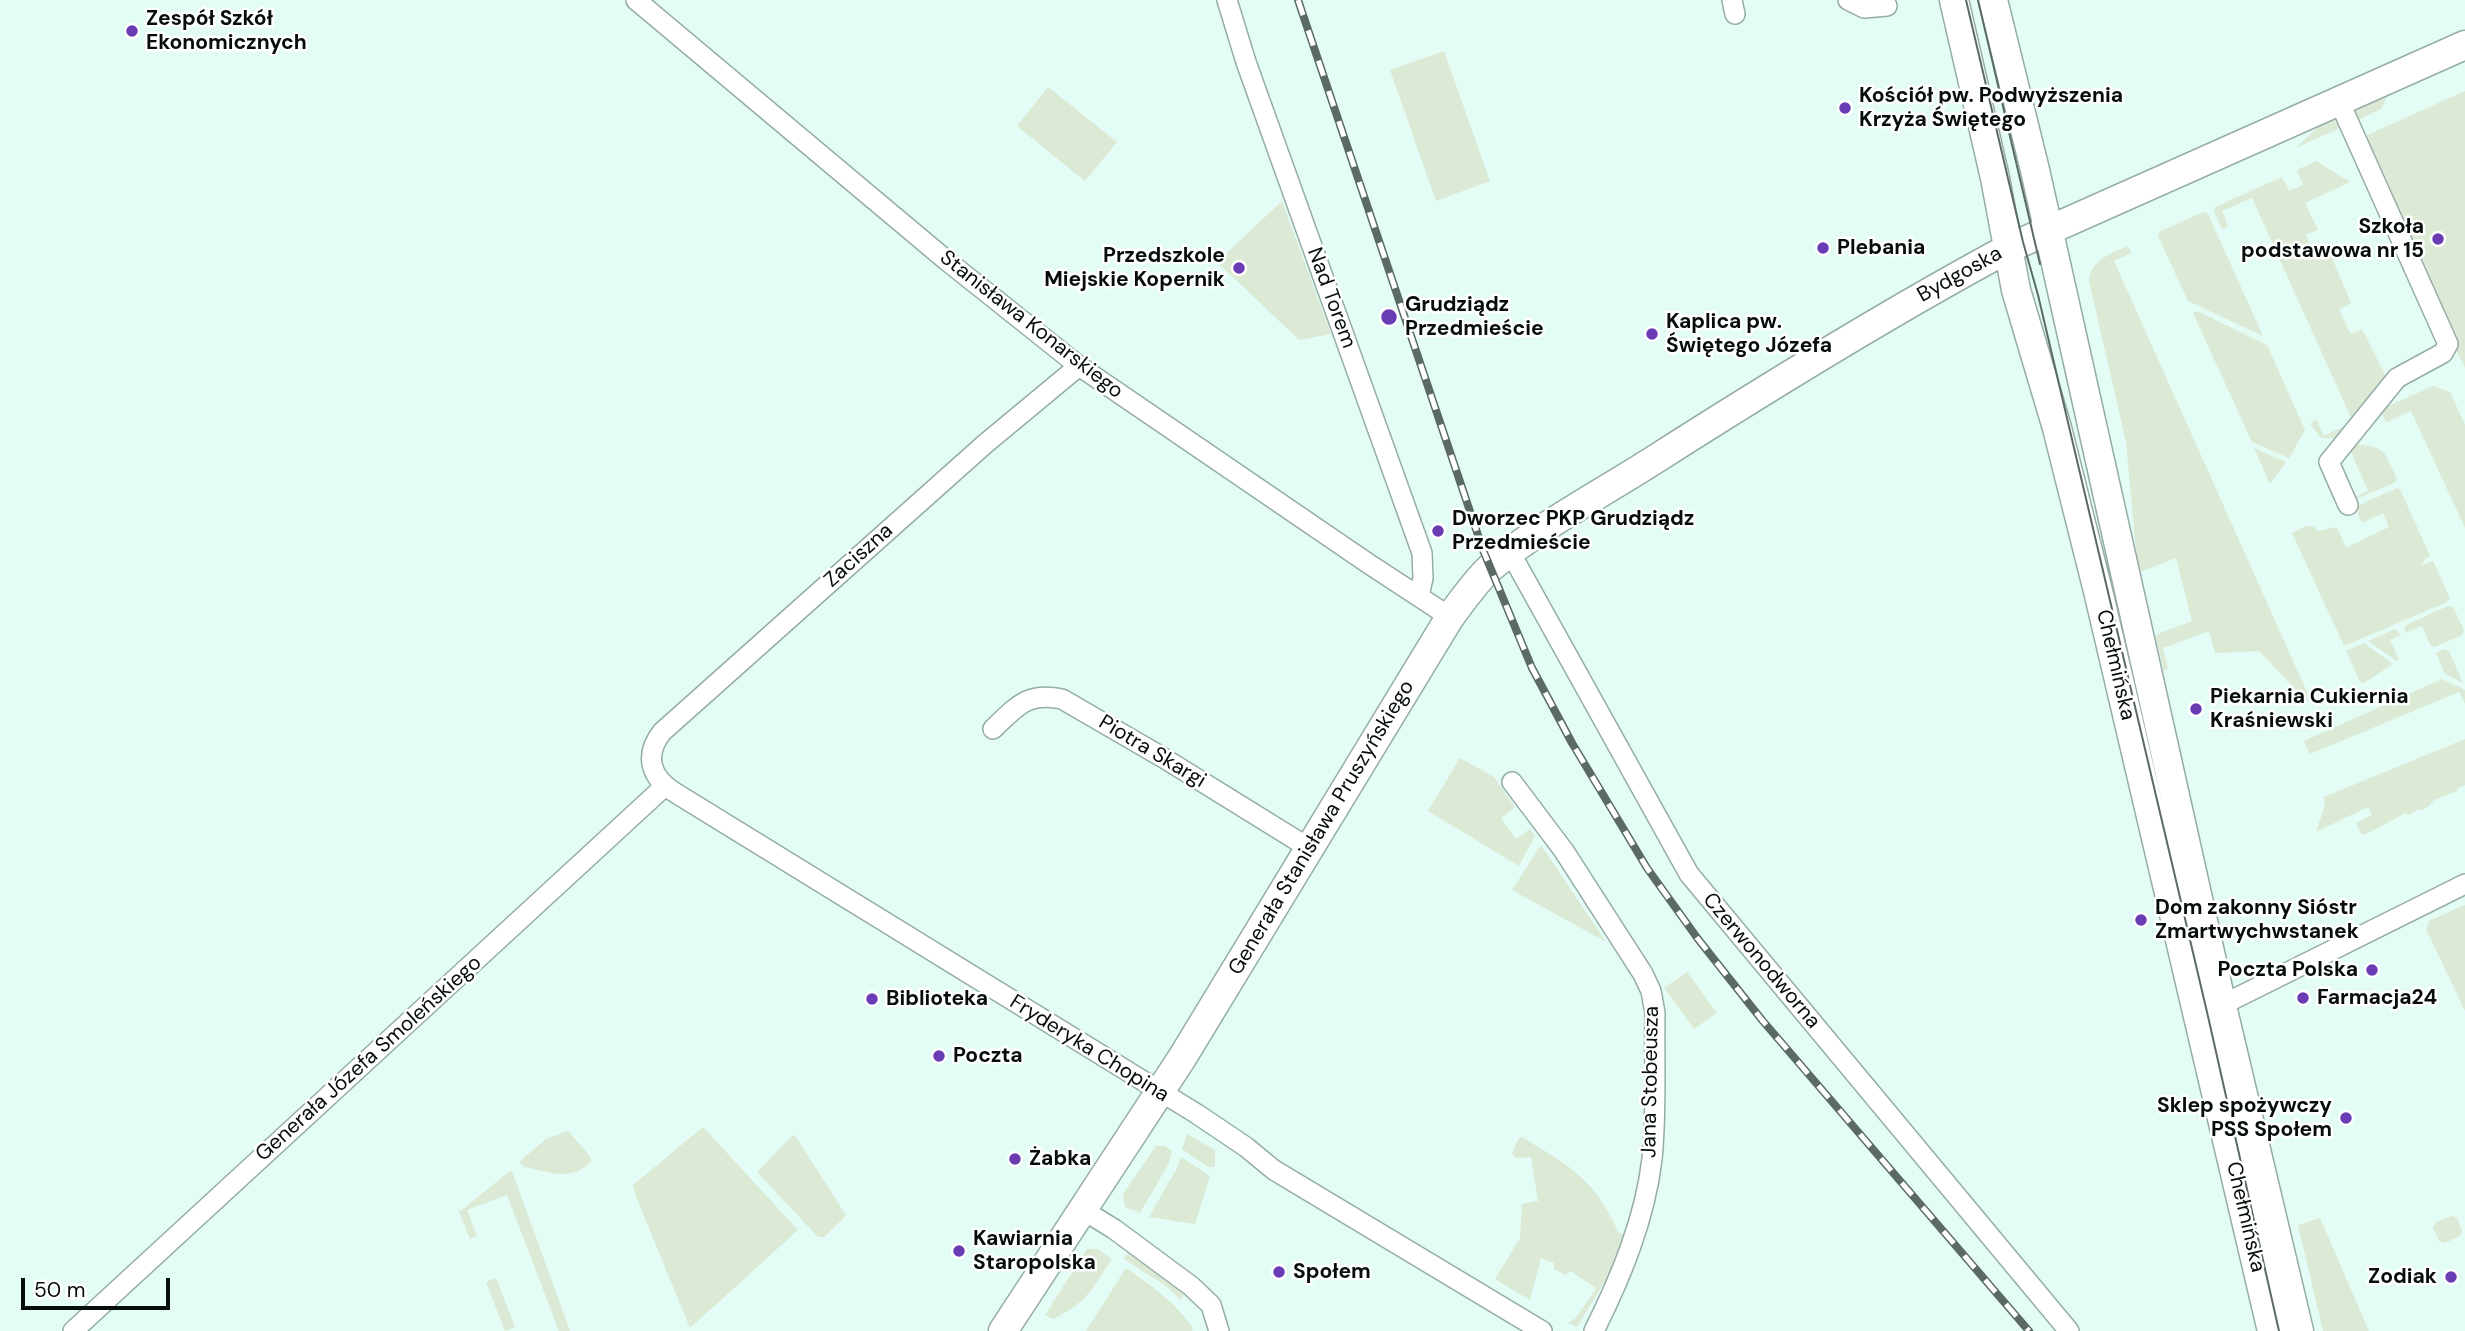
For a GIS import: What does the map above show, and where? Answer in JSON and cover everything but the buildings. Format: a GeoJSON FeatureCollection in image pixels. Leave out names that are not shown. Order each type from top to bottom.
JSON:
{"type":"FeatureCollection","features":[{"type":"Feature","properties":{"kind":"main road","name":"Chełmińska"},"geometry":{"type":"LineString","coordinates":[[1954,0],[2019,300],[2057,428],[2089,556],[2299,1331]]}},
{"type":"Feature","properties":{"kind":"main road","name":"Chełmińska"},"geometry":{"type":"LineString","coordinates":[[1993,0],[2033,158],[2211,1010],[2272,1331]]}},
{"type":"Feature","properties":{"kind":"main road","name":"Bydgoska"},"geometry":{"type":"LineString","coordinates":[[1500,560],[1809,363],[1958,275],[2009,248],[2465,45]]}},
{"type":"Feature","properties":{"kind":"main road","name":"Generała Stanisława Pruszyńskiego"},"geometry":{"type":"LineString","coordinates":[[1003,1331],[1160,1091],[1450,617],[1500,560]]}},
{"type":"Feature","properties":{"kind":"street","name":"Stanisława Konarskiego"},"geometry":{"type":"LineString","coordinates":[[636,0],[946,260],[1079,366],[1450,617]]}},
{"type":"Feature","properties":{"kind":"street","name":"Nad Torem"},"geometry":{"type":"LineString","coordinates":[[1227,0],[1246,62],[1422,553],[1423,578],[1419,596]]}},
{"type":"Feature","properties":{"kind":"street"},"geometry":{"type":"LineString","coordinates":[[1848,0],[1864,8],[1887,6]]}},
{"type":"Feature","properties":{"kind":"street"},"geometry":{"type":"LineString","coordinates":[[2339,102],[2448,344],[2443,353],[2397,378],[2329,462],[2348,505]]}},
{"type":"Feature","properties":{"kind":"street","name":"Zaciszna"},"geometry":{"type":"LineString","coordinates":[[665,786],[656,774],[651,755],[652,747],[662,732],[985,444],[1079,366]]}},
{"type":"Feature","properties":{"kind":"street","name":"Czerwonodworna"},"geometry":{"type":"LineString","coordinates":[[1500,560],[1689,874],[2069,1331]]}},
{"type":"Feature","properties":{"kind":"street","name":"Piotra Skargi"},"geometry":{"type":"LineString","coordinates":[[993,729],[1016,707],[1030,699],[1044,696],[1062,699],[1309,848]]}},
{"type":"Feature","properties":{"kind":"street","name":"Jana Stobeusza"},"geometry":{"type":"LineString","coordinates":[[1512,782],[1564,851],[1643,974],[1651,991],[1655,1013],[1652,1158],[1644,1204],[1612,1295],[1594,1331]]}},
{"type":"Feature","properties":{"kind":"street","name":"Fryderyka Chopina"},"geometry":{"type":"LineString","coordinates":[[665,786],[1160,1091],[1246,1147],[1275,1170],[1542,1331]]}},
{"type":"Feature","properties":{"kind":"street","name":"Generała Józefa Smoleńskiego"},"geometry":{"type":"LineString","coordinates":[[78,1326],[665,786]]}},
{"type":"Feature","properties":{"kind":"street"},"geometry":{"type":"LineString","coordinates":[[2211,1010],[2465,884]]}},
{"type":"Feature","properties":{"kind":"street"},"geometry":{"type":"LineString","coordinates":[[1083,1210],[1114,1229],[1191,1286],[1210,1306],[1219,1331]]}},
{"type":"Feature","properties":{"kind":"green space"},"geometry":{"type":"Polygon","coordinates":[[[1444,51],[1490,181],[1436,201],[1390,70],[1444,51]]]}},
{"type":"Feature","properties":{"kind":"green space"},"geometry":{"type":"Polygon","coordinates":[[[1048,87],[1117,142],[1085,181],[1017,126],[1048,87]]]}},
{"type":"Feature","properties":{"kind":"green space","name":"Szkoła podstawowa nr 15"},"geometry":{"type":"Polygon","coordinates":[[[2465,91],[2465,368],[2455,347],[2458,342],[2365,136],[2465,91]]]}},
{"type":"Feature","properties":{"kind":"green space"},"geometry":{"type":"Polygon","coordinates":[[[2387,97],[2381,109],[2356,121],[2355,106],[2387,97]]]}},
{"type":"Feature","properties":{"kind":"green space"},"geometry":{"type":"Polygon","coordinates":[[[2328,117],[2344,126],[2296,148],[2328,117]]]}},
{"type":"Feature","properties":{"kind":"green space"},"geometry":{"type":"Polygon","coordinates":[[[2316,161],[2350,182],[2305,203],[2318,230],[2306,235],[2316,259],[2330,253],[2351,303],[2339,310],[2351,334],[2362,329],[2385,375],[2385,380],[2358,418],[2340,438],[2321,438],[2310,424],[2316,419],[2324,436],[2353,422],[2252,198],[2222,211],[2228,226],[2222,229],[2214,211],[2215,207],[2282,177],[2289,191],[2303,185],[2297,170],[2316,161]]]}},
{"type":"Feature","properties":{"kind":"green space"},"geometry":{"type":"Polygon","coordinates":[[[1282,201],[1331,334],[1299,340],[1217,262],[1282,201]]]}},
{"type":"Feature","properties":{"kind":"green space"},"geometry":{"type":"Polygon","coordinates":[[[2203,212],[2208,214],[2263,336],[2188,301],[2158,236],[2159,232],[2203,212]]]}},
{"type":"Feature","properties":{"kind":"green space"},"geometry":{"type":"Polygon","coordinates":[[[2128,246],[2131,253],[2114,261],[2311,701],[2305,699],[2259,651],[2215,653],[2209,631],[2163,648],[2168,668],[2164,672],[2155,635],[2192,621],[2176,558],[2138,573],[2126,442],[2089,281],[2098,262],[2128,246]]]}},
{"type":"Feature","properties":{"kind":"green space"},"geometry":{"type":"Polygon","coordinates":[[[2197,311],[2267,345],[2305,430],[2289,458],[2252,442],[2193,313],[2197,311]]]}},
{"type":"Feature","properties":{"kind":"green space"},"geometry":{"type":"Polygon","coordinates":[[[2433,386],[2450,392],[2465,425],[2465,528],[2411,411],[2386,422],[2381,412],[2384,408],[2433,386]]]}},
{"type":"Feature","properties":{"kind":"green space"},"geometry":{"type":"Polygon","coordinates":[[[2348,445],[2371,446],[2382,451],[2397,479],[2394,483],[2356,499],[2355,497],[2368,491],[2348,445]]]}},
{"type":"Feature","properties":{"kind":"green space"},"geometry":{"type":"Polygon","coordinates":[[[2254,448],[2286,462],[2270,484],[2254,448]]]}},
{"type":"Feature","properties":{"kind":"green space"},"geometry":{"type":"Polygon","coordinates":[[[2400,489],[2430,556],[2424,560],[2422,566],[2433,561],[2450,598],[2447,602],[2344,646],[2292,533],[2306,526],[2315,526],[2317,531],[2337,527],[2346,548],[2389,527],[2383,513],[2362,523],[2355,507],[2400,489]]]}},
{"type":"Feature","properties":{"kind":"green space"},"geometry":{"type":"Polygon","coordinates":[[[2448,606],[2453,607],[2464,630],[2462,635],[2435,647],[2431,646],[2422,626],[2406,633],[2406,625],[2448,606]]]}},
{"type":"Feature","properties":{"kind":"green space"},"geometry":{"type":"Polygon","coordinates":[[[2395,629],[2401,635],[2390,640],[2399,660],[2397,661],[2368,641],[2395,629]]]}},
{"type":"Feature","properties":{"kind":"green space"},"geometry":{"type":"Polygon","coordinates":[[[2364,643],[2393,664],[2364,683],[2360,682],[2346,651],[2364,643]]]}},
{"type":"Feature","properties":{"kind":"green space"},"geometry":{"type":"Polygon","coordinates":[[[2445,649],[2449,651],[2463,683],[2445,674],[2436,653],[2445,649]]]}},
{"type":"Feature","properties":{"kind":"green space"},"geometry":{"type":"Polygon","coordinates":[[[2442,679],[2465,690],[2465,704],[2459,692],[2310,754],[2304,741],[2442,679]]]}},
{"type":"Feature","properties":{"kind":"green space"},"geometry":{"type":"Polygon","coordinates":[[[2465,739],[2465,785],[2457,791],[2434,800],[2421,811],[2419,809],[2408,815],[2406,813],[2362,835],[2356,823],[2372,815],[2368,807],[2316,832],[2325,805],[2324,797],[2465,739]]]}},
{"type":"Feature","properties":{"kind":"green space"},"geometry":{"type":"Polygon","coordinates":[[[1460,758],[1494,777],[1515,807],[1501,818],[1516,839],[1530,829],[1535,836],[1519,866],[1428,811],[1460,758]]]}},
{"type":"Feature","properties":{"kind":"green space"},"geometry":{"type":"Polygon","coordinates":[[[1541,845],[1606,942],[1512,890],[1541,845]]]}},
{"type":"Feature","properties":{"kind":"green space"},"geometry":{"type":"Polygon","coordinates":[[[2465,905],[2465,1011],[2426,929],[2429,921],[2465,905]]]}},
{"type":"Feature","properties":{"kind":"green space"},"geometry":{"type":"Polygon","coordinates":[[[1687,972],[1717,1013],[1694,1029],[1664,988],[1687,972]]]}},
{"type":"Feature","properties":{"kind":"green space"},"geometry":{"type":"Polygon","coordinates":[[[703,1127],[798,1230],[690,1328],[633,1185],[703,1127]]]}},
{"type":"Feature","properties":{"kind":"green space"},"geometry":{"type":"Polygon","coordinates":[[[568,1131],[590,1156],[591,1162],[583,1168],[559,1174],[524,1167],[519,1162],[546,1139],[568,1131]]]}},
{"type":"Feature","properties":{"kind":"green space"},"geometry":{"type":"Polygon","coordinates":[[[1187,1134],[1215,1150],[1215,1167],[1208,1167],[1182,1149],[1187,1134]]]}},
{"type":"Feature","properties":{"kind":"green space"},"geometry":{"type":"Polygon","coordinates":[[[795,1135],[845,1214],[824,1237],[818,1237],[757,1172],[795,1135]]]}},
{"type":"Feature","properties":{"kind":"green space"},"geometry":{"type":"Polygon","coordinates":[[[1522,1137],[1580,1176],[1600,1199],[1619,1233],[1624,1234],[1612,1270],[1577,1327],[1568,1323],[1576,1318],[1596,1288],[1570,1271],[1566,1275],[1554,1269],[1554,1263],[1541,1258],[1530,1300],[1495,1279],[1520,1238],[1522,1204],[1538,1201],[1531,1157],[1516,1158],[1512,1153],[1522,1137]]]}},
{"type":"Feature","properties":{"kind":"green space"},"geometry":{"type":"Polygon","coordinates":[[[1156,1146],[1165,1146],[1172,1151],[1169,1163],[1140,1213],[1125,1207],[1123,1194],[1156,1146]]]}},
{"type":"Feature","properties":{"kind":"green space"},"geometry":{"type":"Polygon","coordinates":[[[1181,1157],[1210,1176],[1195,1224],[1149,1217],[1181,1157]]]}},
{"type":"Feature","properties":{"kind":"green space"},"geometry":{"type":"Polygon","coordinates":[[[510,1171],[570,1331],[559,1331],[507,1195],[467,1210],[477,1236],[470,1239],[459,1212],[510,1171]]]}},
{"type":"Feature","properties":{"kind":"green space"},"geometry":{"type":"Polygon","coordinates":[[[2451,1216],[2457,1218],[2462,1231],[2460,1236],[2445,1243],[2439,1241],[2433,1228],[2435,1223],[2451,1216]]]}},
{"type":"Feature","properties":{"kind":"green space"},"geometry":{"type":"Polygon","coordinates":[[[2320,1218],[2369,1331],[2323,1331],[2298,1225],[2320,1218]]]}},
{"type":"Feature","properties":{"kind":"green space"},"geometry":{"type":"Polygon","coordinates":[[[1087,1249],[1098,1249],[1112,1259],[1094,1287],[1074,1307],[1053,1319],[1045,1315],[1087,1249]]]}},
{"type":"Feature","properties":{"kind":"green space"},"geometry":{"type":"Polygon","coordinates":[[[1128,1252],[1155,1268],[1185,1292],[1181,1300],[1166,1286],[1124,1259],[1128,1252]]]}},
{"type":"Feature","properties":{"kind":"green space"},"geometry":{"type":"Polygon","coordinates":[[[1126,1268],[1171,1302],[1193,1328],[1192,1331],[1086,1331],[1126,1268]]]}},
{"type":"Feature","properties":{"kind":"green space"},"geometry":{"type":"Polygon","coordinates":[[[496,1278],[515,1327],[505,1331],[486,1282],[496,1278]]]}},
{"type":"Feature","properties":{"kind":"tram line"},"geometry":{"type":"LineString","coordinates":[[1966,0],[2207,1012],[2279,1331]]}},
{"type":"Feature","properties":{"kind":"tram line"},"geometry":{"type":"LineString","coordinates":[[1978,0],[2040,264]]}},
{"type":"Feature","properties":{"kind":"railway"},"geometry":{"type":"LineString","coordinates":[[1298,0],[1483,550],[1532,668],[1572,743],[1647,868],[1698,939],[1762,1020],[2029,1331]]}},
{"type":"Feature","properties":{"kind":"place","name":"Zespół Szkół Ekonomicznych"},"geometry":{"type":"Point","coordinates":[132,31]}},
{"type":"Feature","properties":{"kind":"place","name":"Kościół pw. Podwyższenia Krzyża Świętego"},"geometry":{"type":"Point","coordinates":[1845,108]}},
{"type":"Feature","properties":{"kind":"place","name":"Szkoła podstawowa nr 15"},"geometry":{"type":"Point","coordinates":[2438,239]}},
{"type":"Feature","properties":{"kind":"place","name":"Plebania"},"geometry":{"type":"Point","coordinates":[1823,248]}},
{"type":"Feature","properties":{"kind":"place","name":"Przedszkole Miejskie Kopernik"},"geometry":{"type":"Point","coordinates":[1239,268]}},
{"type":"Feature","properties":{"kind":"place","name":"Grudziądz Przedmieście"},"geometry":{"type":"Point","coordinates":[1389,317]}},
{"type":"Feature","properties":{"kind":"place","name":"Kaplica pw. Świętego Józefa"},"geometry":{"type":"Point","coordinates":[1652,334]}},
{"type":"Feature","properties":{"kind":"place","name":"Dworzec PKP Grudziądz Przedmieście"},"geometry":{"type":"Point","coordinates":[1438,531]}},
{"type":"Feature","properties":{"kind":"place","name":"Piekarnia Cukiernia Kraśniewski"},"geometry":{"type":"Point","coordinates":[2196,709]}},
{"type":"Feature","properties":{"kind":"place","name":"Dom zakonny Sióstr Zmartwychwstanek"},"geometry":{"type":"Point","coordinates":[2141,920]}},
{"type":"Feature","properties":{"kind":"place","name":"Poczta Polska"},"geometry":{"type":"Point","coordinates":[2372,970]}},
{"type":"Feature","properties":{"kind":"place","name":"Farmacja24"},"geometry":{"type":"Point","coordinates":[2303,998]}},
{"type":"Feature","properties":{"kind":"place","name":"Biblioteka"},"geometry":{"type":"Point","coordinates":[872,999]}},
{"type":"Feature","properties":{"kind":"place","name":"Poczta"},"geometry":{"type":"Point","coordinates":[939,1056]}},
{"type":"Feature","properties":{"kind":"place","name":"Sklep spożywczy PSS Społem"},"geometry":{"type":"Point","coordinates":[2346,1118]}},
{"type":"Feature","properties":{"kind":"place","name":"Żabka"},"geometry":{"type":"Point","coordinates":[1015,1159]}},
{"type":"Feature","properties":{"kind":"place","name":"Kawiarnia Staropolska"},"geometry":{"type":"Point","coordinates":[959,1251]}},
{"type":"Feature","properties":{"kind":"place","name":"Społem"},"geometry":{"type":"Point","coordinates":[1279,1272]}},
{"type":"Feature","properties":{"kind":"place","name":"Zodiak"},"geometry":{"type":"Point","coordinates":[2451,1277]}}]}
